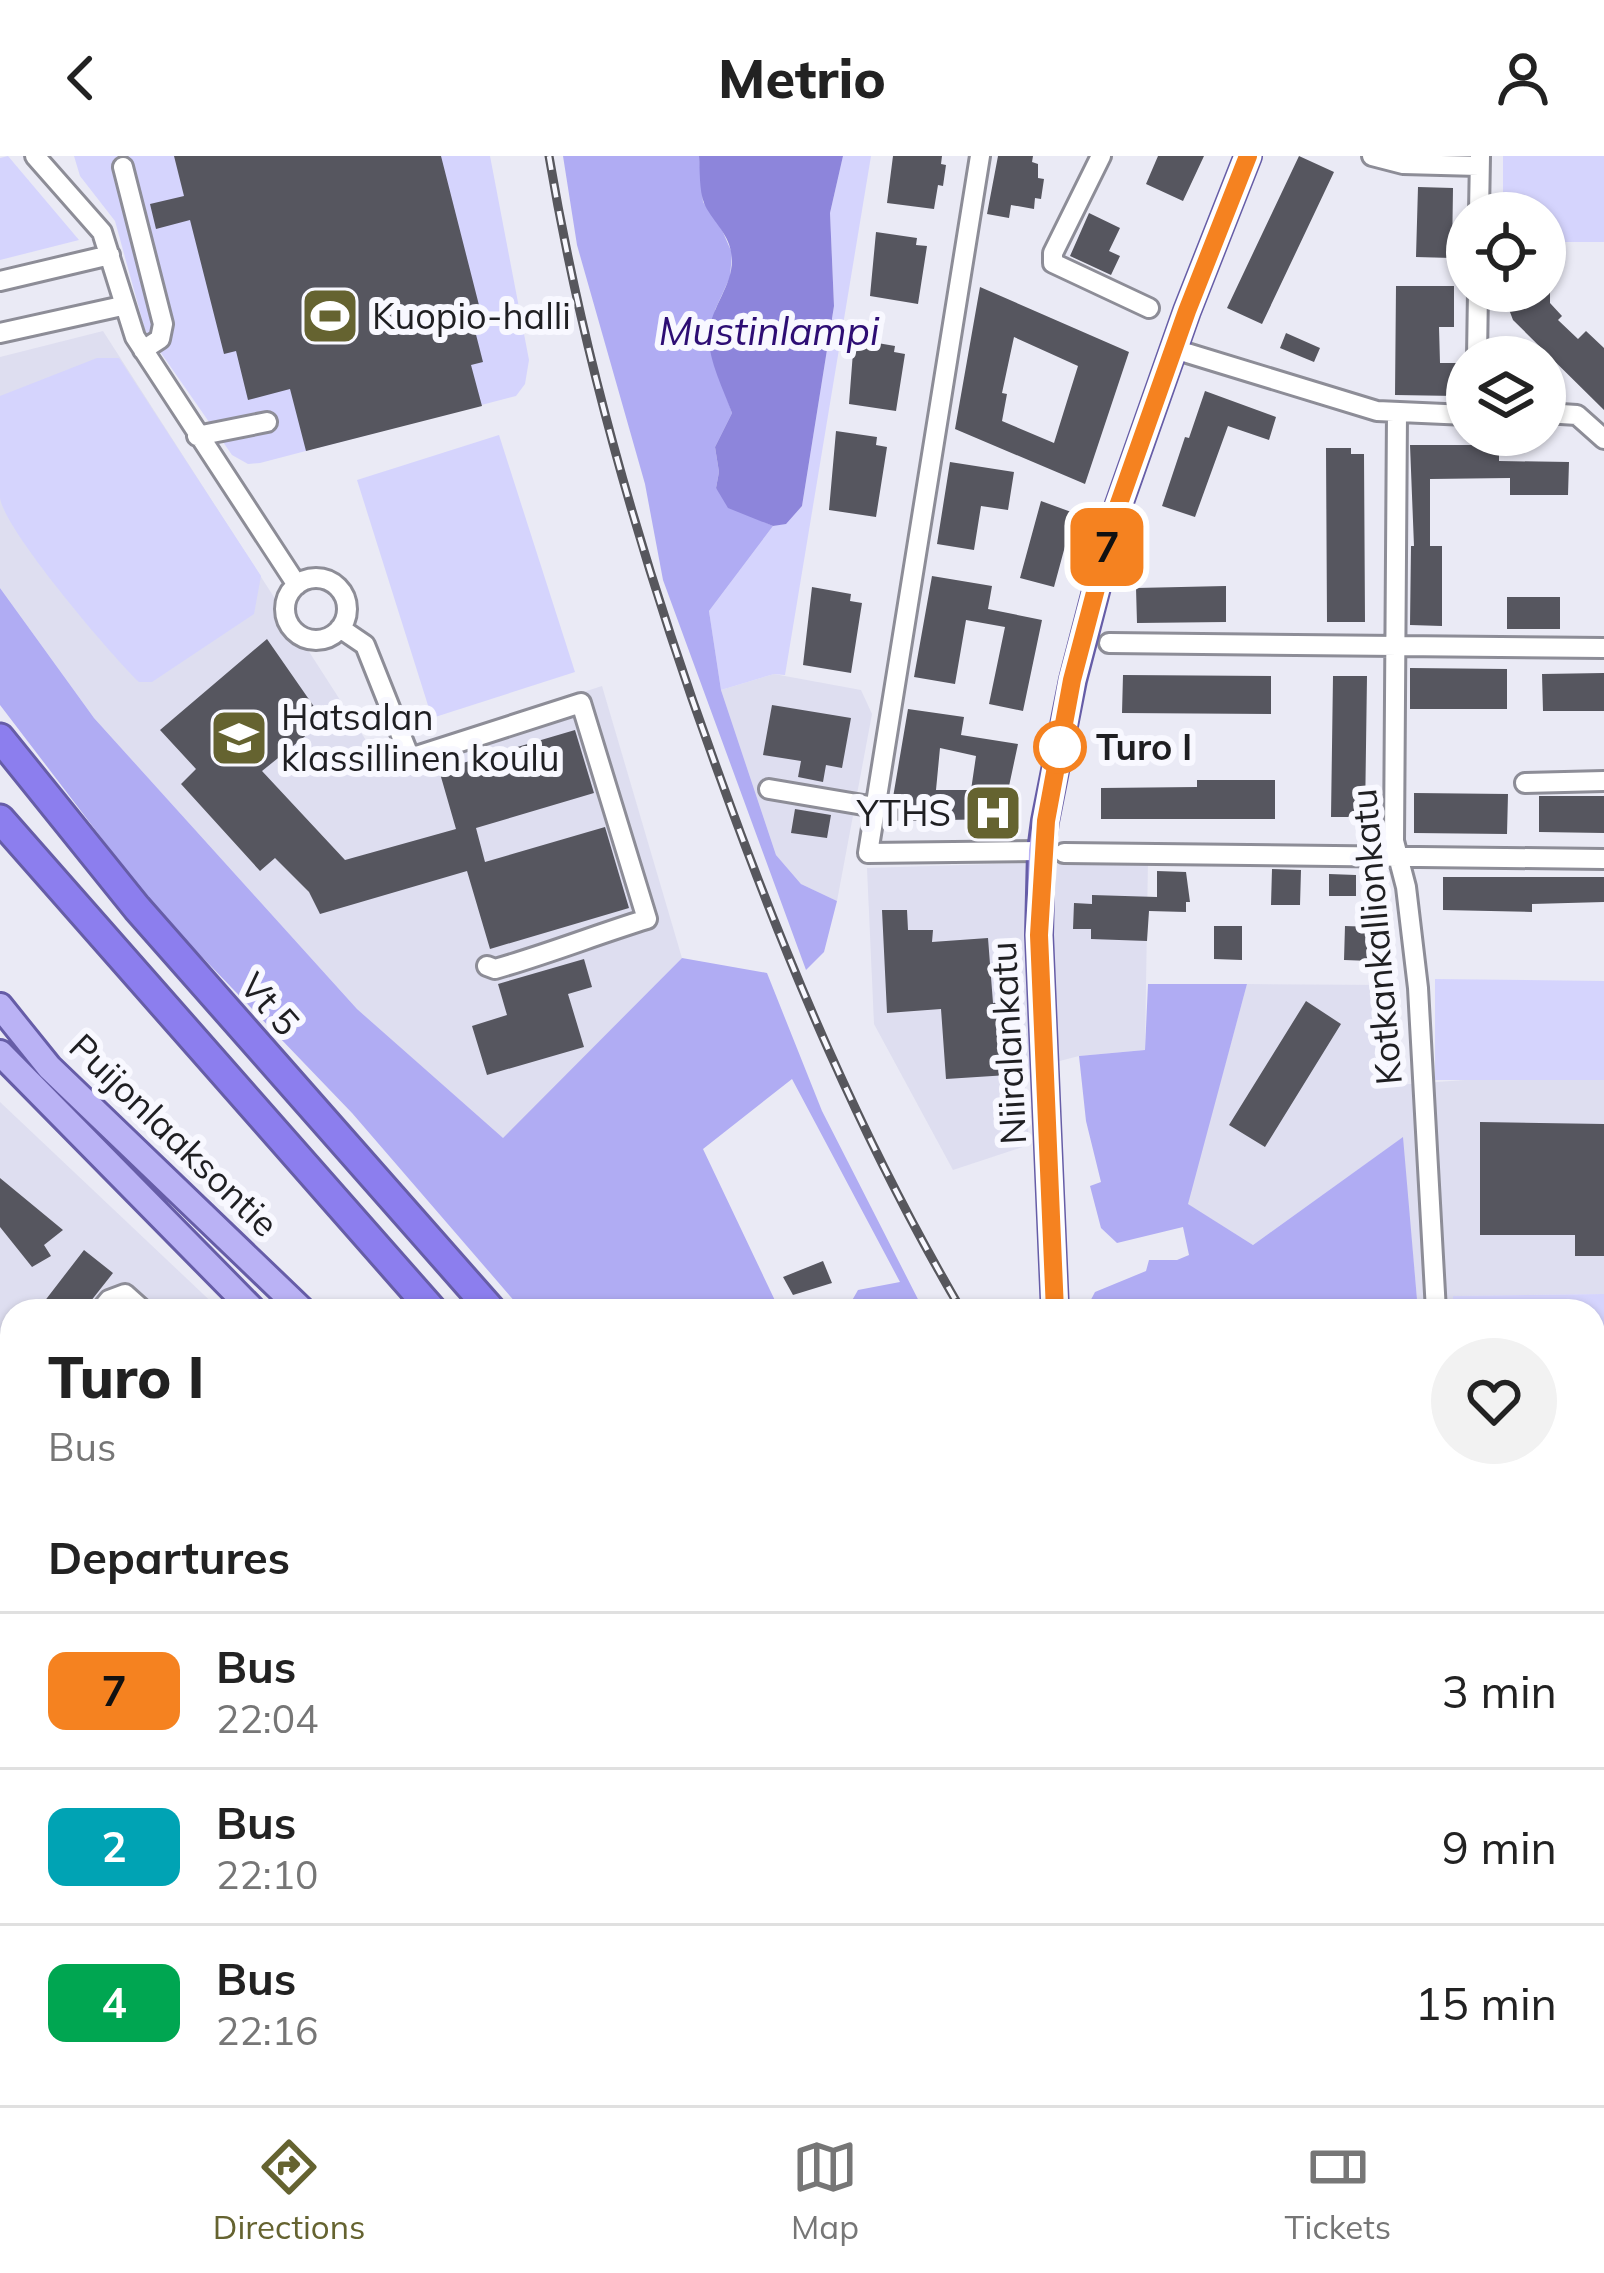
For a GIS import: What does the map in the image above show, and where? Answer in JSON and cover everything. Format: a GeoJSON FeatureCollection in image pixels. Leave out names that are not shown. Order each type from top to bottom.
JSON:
{"type":"FeatureCollection","features":[{"type":"Feature","properties":{"kind":"highway","name":"Vt 5"},"geometry":{"type":"LineString","coordinates":[[0,738],[137,908],[481,1299]]}},
{"type":"Feature","properties":{"kind":"highway"},"geometry":{"type":"LineString","coordinates":[[0,819],[423,1299]]}},
{"type":"Feature","properties":{"kind":"main road","name":"Niiralankatu"},"geometry":{"type":"LineString","coordinates":[[1054,1299],[1039,935],[1072,680],[1101,565],[1174,349],[1248,156]]}},
{"type":"Feature","properties":{"kind":"main road","name":"Puijonlaaksontie"},"geometry":{"type":"LineString","coordinates":[[2,1014],[49,1067],[291,1299]]}},
{"type":"Feature","properties":{"kind":"main road","name":"Puijonlaaksontie"},"geometry":{"type":"LineString","coordinates":[[0,1053],[242,1299]]}},
{"type":"Feature","properties":{"kind":"street"},"geometry":{"type":"LineString","coordinates":[[35,156],[93,218],[110,255],[122,306],[143,350],[297,585]]}},
{"type":"Feature","properties":{"kind":"street"},"geometry":{"type":"LineString","coordinates":[[980,156],[868,853],[1604,859]]}},
{"type":"Feature","properties":{"kind":"street"},"geometry":{"type":"LineString","coordinates":[[1101,156],[1053,253],[1053,263],[1149,308]]}},
{"type":"Feature","properties":{"kind":"street"},"geometry":{"type":"LineString","coordinates":[[1372,156],[1403,164],[1479,161],[1479,192]]}},
{"type":"Feature","properties":{"kind":"street"},"geometry":{"type":"LineString","coordinates":[[122,167],[163,324],[160,339],[143,350]]}},
{"type":"Feature","properties":{"kind":"street"},"geometry":{"type":"LineString","coordinates":[[0,281],[110,255]]}},
{"type":"Feature","properties":{"kind":"street"},"geometry":{"type":"LineString","coordinates":[[0,333],[122,306]]}},
{"type":"Feature","properties":{"kind":"street"},"geometry":{"type":"LineString","coordinates":[[1174,349],[1309,393],[1397,413],[1446,414]]}},
{"type":"Feature","properties":{"kind":"street","name":"Kotkankallionkatu"},"geometry":{"type":"LineString","coordinates":[[1397,413],[1397,854],[1406,887],[1418,988],[1435,1299]]}},
{"type":"Feature","properties":{"kind":"street"},"geometry":{"type":"LineString","coordinates":[[1566,415],[1577,416],[1604,439]]}},
{"type":"Feature","properties":{"kind":"street"},"geometry":{"type":"LineString","coordinates":[[197,436],[267,422]]}},
{"type":"Feature","properties":{"kind":"street"},"geometry":{"type":"LineString","coordinates":[[325,579],[341,591],[347,610],[340,628],[325,639],[298,634],[285,609],[297,585],[325,579]]}},
{"type":"Feature","properties":{"kind":"street"},"geometry":{"type":"LineString","coordinates":[[340,628],[365,646],[410,758],[581,704],[647,920],[585,938],[572,948],[495,969],[488,966]]}},
{"type":"Feature","properties":{"kind":"street"},"geometry":{"type":"LineString","coordinates":[[1109,644],[1604,648]]}},
{"type":"Feature","properties":{"kind":"street"},"geometry":{"type":"LineString","coordinates":[[1525,783],[1604,781]]}},
{"type":"Feature","properties":{"kind":"street"},"geometry":{"type":"LineString","coordinates":[[769,789],[875,807]]}},
{"type":"Feature","properties":{"kind":"shaded area"},"geometry":{"type":"Polygon","coordinates":[[[8,156],[79,240],[0,260],[0,158],[8,156]]]}},
{"type":"Feature","properties":{"kind":"shaded area","name":"Kuopio-halli"},"geometry":{"type":"Polygon","coordinates":[[[74,156],[490,156],[529,360],[525,384],[516,396],[248,464],[232,455],[145,330],[115,221],[80,176],[74,156]]]}},
{"type":"Feature","properties":{"kind":"shaded area"},"geometry":{"type":"Polygon","coordinates":[[[563,156],[699,156],[703,202],[732,253],[730,277],[715,310],[712,356],[732,413],[715,447],[716,488],[753,517],[773,526],[709,611],[721,690],[776,855],[801,884],[837,901],[824,952],[806,970],[663,580],[645,484],[577,245],[563,156]]]}},
{"type":"Feature","properties":{"kind":"shaded area"},"geometry":{"type":"Polygon","coordinates":[[[843,156],[871,156],[785,675],[721,690],[709,611],[773,526],[786,523],[802,506],[834,306],[830,213],[843,156]]]}},
{"type":"Feature","properties":{"kind":"shaded area"},"geometry":{"type":"Polygon","coordinates":[[[1503,156],[1604,156],[1604,242],[1566,242],[1566,192],[1503,192],[1503,156]]]}},
{"type":"Feature","properties":{"kind":"shaded area","name":"Hatsalan klassillinen koulu"},"geometry":{"type":"Polygon","coordinates":[[[103,331],[378,759],[602,686],[682,958],[503,1139],[357,1009],[94,718],[0,588],[0,357],[103,331]]]}},
{"type":"Feature","properties":{"kind":"shaded area"},"geometry":{"type":"Polygon","coordinates":[[[97,358],[119,358],[261,576],[254,614],[152,682],[139,682],[84,621],[20,537],[0,498],[0,396],[97,358]]]}},
{"type":"Feature","properties":{"kind":"shaded area"},"geometry":{"type":"Polygon","coordinates":[[[499,435],[575,672],[432,718],[357,480],[499,435]]]}},
{"type":"Feature","properties":{"kind":"shaded area"},"geometry":{"type":"Polygon","coordinates":[[[0,588],[94,718],[357,1009],[503,1138],[682,958],[767,973],[822,1111],[918,1299],[853,1299],[858,1290],[900,1282],[792,1079],[703,1149],[774,1299],[513,1299],[352,1113],[155,908],[0,705],[0,588]]]}},
{"type":"Feature","properties":{"kind":"shaded area"},"geometry":{"type":"Polygon","coordinates":[[[774,674],[861,690],[872,714],[837,901],[801,884],[776,855],[721,690],[774,674]]]}},
{"type":"Feature","properties":{"kind":"shaded area"},"geometry":{"type":"Polygon","coordinates":[[[1148,859],[1145,1050],[1079,1056],[1025,1070],[1029,1145],[953,1170],[874,1024],[867,868],[1148,859]]]}},
{"type":"Feature","properties":{"kind":"shaded area"},"geometry":{"type":"Polygon","coordinates":[[[1435,979],[1604,981],[1604,1080],[1435,1080],[1435,979]]]}},
{"type":"Feature","properties":{"kind":"shaded area"},"geometry":{"type":"Polygon","coordinates":[[[1148,984],[1247,984],[1188,1204],[1253,1245],[1403,1137],[1417,1299],[1091,1299],[1095,1292],[1146,1271],[1149,1260],[1189,1255],[1183,1227],[1117,1243],[1101,1228],[1090,1186],[1101,1182],[1086,1121],[1079,1056],[1145,1050],[1148,984]]]}},
{"type":"Feature","properties":{"kind":"shaded area"},"geometry":{"type":"Polygon","coordinates":[[[1247,984],[1387,985],[1397,1085],[1478,1079],[1604,1080],[1604,1294],[1417,1299],[1402,1138],[1253,1245],[1187,1204],[1247,984]]]}},
{"type":"Feature","properties":{"kind":"shaded area"},"geometry":{"type":"Polygon","coordinates":[[[0,1102],[208,1299],[0,1299],[0,1102]]]}},
{"type":"Feature","properties":{"kind":"shaded area"},"geometry":{"type":"Polygon","coordinates":[[[1604,1294],[1604,1299],[1453,1299],[1604,1294]]]}},
{"type":"Feature","properties":{"kind":"water","name":"Mustinlampi"},"geometry":{"type":"Polygon","coordinates":[[[699,156],[843,156],[830,213],[834,306],[802,506],[786,524],[773,526],[728,508],[716,488],[715,447],[732,413],[713,362],[709,332],[732,263],[726,238],[702,198],[699,156]]]}},
{"type":"Feature","properties":{"kind":"building","name":"Kuopio-halli"},"geometry":{"type":"Polygon","coordinates":[[[174,156],[441,156],[481,313],[471,315],[483,362],[471,365],[482,406],[306,451],[290,389],[248,400],[236,351],[224,354],[190,220],[156,229],[150,204],[184,196],[174,156]]]}},
{"type":"Feature","properties":{"kind":"building"},"geometry":{"type":"Polygon","coordinates":[[[893,156],[942,156],[941,164],[946,165],[943,186],[938,185],[934,209],[887,203],[893,156]]]}},
{"type":"Feature","properties":{"kind":"building"},"geometry":{"type":"Polygon","coordinates":[[[998,156],[1033,156],[1038,178],[1044,179],[1034,209],[1011,205],[1009,218],[987,214],[998,156]]]}},
{"type":"Feature","properties":{"kind":"building"},"geometry":{"type":"Polygon","coordinates":[[[1158,156],[1204,156],[1183,201],[1146,184],[1158,156]]]}},
{"type":"Feature","properties":{"kind":"building"},"geometry":{"type":"Polygon","coordinates":[[[1299,156],[1334,172],[1262,324],[1227,308],[1299,156]]]}},
{"type":"Feature","properties":{"kind":"building"},"geometry":{"type":"Polygon","coordinates":[[[1418,187],[1453,188],[1446,192],[1446,258],[1416,257],[1418,187]]]}},
{"type":"Feature","properties":{"kind":"building"},"geometry":{"type":"Polygon","coordinates":[[[1089,213],[1120,228],[1109,251],[1120,256],[1111,275],[1070,256],[1089,213]]]}},
{"type":"Feature","properties":{"kind":"building"},"geometry":{"type":"Polygon","coordinates":[[[876,232],[917,238],[916,245],[927,246],[918,304],[870,296],[876,232]]]}},
{"type":"Feature","properties":{"kind":"building"},"geometry":{"type":"Polygon","coordinates":[[[1396,286],[1446,286],[1446,312],[1454,312],[1454,327],[1439,327],[1446,396],[1395,395],[1396,286]]]}},
{"type":"Feature","properties":{"kind":"building"},"geometry":{"type":"Polygon","coordinates":[[[980,287],[1129,352],[1085,484],[955,429],[980,287]],[[1014,337],[1002,393],[1007,394],[1002,421],[1054,443],[1078,366],[1014,337]]]}},
{"type":"Feature","properties":{"kind":"building"},"geometry":{"type":"Polygon","coordinates":[[[1510,312],[1558,312],[1562,316],[1558,320],[1578,339],[1586,331],[1604,348],[1604,410],[1566,372],[1566,336],[1529,336],[1510,312]]]}},
{"type":"Feature","properties":{"kind":"building"},"geometry":{"type":"Polygon","coordinates":[[[1286,333],[1320,348],[1314,362],[1280,348],[1286,333]]]}},
{"type":"Feature","properties":{"kind":"building"},"geometry":{"type":"Polygon","coordinates":[[[854,339],[895,346],[894,352],[905,354],[896,411],[849,404],[854,339]]]}},
{"type":"Feature","properties":{"kind":"building"},"geometry":{"type":"Polygon","coordinates":[[[1205,391],[1276,417],[1269,440],[1228,426],[1195,517],[1162,506],[1205,391]]]}},
{"type":"Feature","properties":{"kind":"building"},"geometry":{"type":"Polygon","coordinates":[[[836,431],[877,437],[876,445],[887,447],[876,517],[829,510],[836,431]]]}},
{"type":"Feature","properties":{"kind":"building"},"geometry":{"type":"Polygon","coordinates":[[[1410,445],[1446,445],[1446,456],[1569,462],[1568,495],[1510,495],[1510,478],[1430,479],[1430,546],[1442,546],[1442,626],[1410,625],[1414,546],[1410,445]]]}},
{"type":"Feature","properties":{"kind":"building"},"geometry":{"type":"Polygon","coordinates":[[[1326,448],[1351,448],[1351,454],[1364,454],[1365,622],[1327,622],[1326,448]]]}},
{"type":"Feature","properties":{"kind":"building"},"geometry":{"type":"Polygon","coordinates":[[[950,462],[1014,472],[1008,510],[981,506],[974,550],[937,544],[950,462]]]}},
{"type":"Feature","properties":{"kind":"building"},"geometry":{"type":"Polygon","coordinates":[[[1041,501],[1074,513],[1054,587],[1020,578],[1041,501]]]}},
{"type":"Feature","properties":{"kind":"building"},"geometry":{"type":"Polygon","coordinates":[[[932,576],[992,586],[988,609],[1042,620],[1023,711],[989,704],[1005,627],[966,620],[955,684],[914,677],[932,576]]]}},
{"type":"Feature","properties":{"kind":"building"},"geometry":{"type":"Polygon","coordinates":[[[1226,586],[1226,622],[1137,623],[1136,588],[1226,586]]]}},
{"type":"Feature","properties":{"kind":"building"},"geometry":{"type":"Polygon","coordinates":[[[812,587],[851,594],[850,601],[862,603],[851,673],[803,665],[812,587]]]}},
{"type":"Feature","properties":{"kind":"building"},"geometry":{"type":"Polygon","coordinates":[[[1507,597],[1560,597],[1560,629],[1507,629],[1507,597]]]}},
{"type":"Feature","properties":{"kind":"building"},"geometry":{"type":"Polygon","coordinates":[[[267,639],[324,721],[262,771],[345,860],[456,829],[439,770],[575,730],[594,793],[476,828],[485,862],[605,827],[629,908],[490,949],[467,871],[320,914],[309,892],[275,858],[260,871],[181,784],[196,769],[160,730],[267,639]]]}},
{"type":"Feature","properties":{"kind":"building"},"geometry":{"type":"Polygon","coordinates":[[[1410,668],[1507,669],[1507,709],[1410,709],[1410,668]]]}},
{"type":"Feature","properties":{"kind":"building"},"geometry":{"type":"Polygon","coordinates":[[[1604,673],[1604,711],[1543,711],[1542,674],[1604,673]]]}},
{"type":"Feature","properties":{"kind":"building"},"geometry":{"type":"Polygon","coordinates":[[[1123,675],[1271,676],[1271,714],[1122,713],[1123,675]]]}},
{"type":"Feature","properties":{"kind":"building"},"geometry":{"type":"Polygon","coordinates":[[[1333,676],[1367,676],[1365,817],[1331,817],[1333,676]]]}},
{"type":"Feature","properties":{"kind":"building"},"geometry":{"type":"Polygon","coordinates":[[[772,705],[851,718],[842,768],[826,765],[823,782],[798,777],[801,761],[763,755],[772,705]]]}},
{"type":"Feature","properties":{"kind":"building"},"geometry":{"type":"Polygon","coordinates":[[[908,709],[964,717],[961,735],[1018,744],[1002,819],[889,821],[908,709]],[[940,748],[936,790],[971,790],[976,756],[940,748]]]}},
{"type":"Feature","properties":{"kind":"building"},"geometry":{"type":"Polygon","coordinates":[[[1197,780],[1275,780],[1275,819],[1101,819],[1101,788],[1197,787],[1197,780]]]}},
{"type":"Feature","properties":{"kind":"building"},"geometry":{"type":"Polygon","coordinates":[[[1414,793],[1508,794],[1507,834],[1414,833],[1414,793]]]}},
{"type":"Feature","properties":{"kind":"building"},"geometry":{"type":"Polygon","coordinates":[[[1539,796],[1604,796],[1604,833],[1539,832],[1539,796]]]}},
{"type":"Feature","properties":{"kind":"building"},"geometry":{"type":"Polygon","coordinates":[[[795,809],[831,815],[827,838],[791,833],[795,809]]]}},
{"type":"Feature","properties":{"kind":"building"},"geometry":{"type":"Polygon","coordinates":[[[1272,869],[1301,870],[1300,905],[1271,905],[1272,869]]]}},
{"type":"Feature","properties":{"kind":"building"},"geometry":{"type":"Polygon","coordinates":[[[1157,871],[1186,872],[1190,902],[1186,902],[1186,912],[1149,911],[1147,941],[1091,939],[1091,929],[1073,929],[1074,903],[1092,904],[1092,895],[1157,897],[1157,871]]]}},
{"type":"Feature","properties":{"kind":"building"},"geometry":{"type":"Polygon","coordinates":[[[1329,874],[1356,875],[1356,896],[1329,896],[1329,874]]]}},
{"type":"Feature","properties":{"kind":"building"},"geometry":{"type":"Polygon","coordinates":[[[1443,877],[1604,877],[1604,902],[1532,904],[1532,912],[1443,910],[1443,877]]]}},
{"type":"Feature","properties":{"kind":"building"},"geometry":{"type":"Polygon","coordinates":[[[882,910],[907,910],[908,930],[933,930],[932,942],[988,938],[993,1003],[1002,1002],[1008,1075],[946,1079],[941,1009],[887,1013],[882,910]]]}},
{"type":"Feature","properties":{"kind":"building"},"geometry":{"type":"Polygon","coordinates":[[[1214,926],[1242,926],[1242,960],[1214,959],[1214,926]]]}},
{"type":"Feature","properties":{"kind":"building"},"geometry":{"type":"Polygon","coordinates":[[[1345,926],[1373,927],[1371,961],[1344,960],[1345,926]]]}},
{"type":"Feature","properties":{"kind":"building"},"geometry":{"type":"Polygon","coordinates":[[[584,959],[592,987],[568,994],[584,1047],[487,1075],[472,1026],[507,1015],[498,984],[584,959]]]}},
{"type":"Feature","properties":{"kind":"building"},"geometry":{"type":"Polygon","coordinates":[[[1306,1001],[1341,1024],[1265,1147],[1229,1125],[1306,1001]]]}},
{"type":"Feature","properties":{"kind":"building"},"geometry":{"type":"Polygon","coordinates":[[[1480,1122],[1604,1124],[1604,1256],[1575,1256],[1575,1235],[1480,1235],[1480,1122]]]}},
{"type":"Feature","properties":{"kind":"building"},"geometry":{"type":"Polygon","coordinates":[[[0,1178],[63,1230],[44,1245],[51,1256],[32,1267],[0,1227],[0,1178]]]}},
{"type":"Feature","properties":{"kind":"building"},"geometry":{"type":"Polygon","coordinates":[[[84,1250],[113,1273],[92,1299],[46,1299],[84,1250]]]}},
{"type":"Feature","properties":{"kind":"building"},"geometry":{"type":"Polygon","coordinates":[[[823,1261],[832,1283],[793,1295],[783,1277],[823,1261]]]}},
{"type":"Feature","properties":{"kind":"railway"},"geometry":{"type":"LineString","coordinates":[[549,156],[581,315],[621,472],[721,780],[829,1051],[892,1183],[955,1299]]}},
{"type":"Feature","properties":{"kind":"bus line","name":"7"},"geometry":{"type":"LineString","coordinates":[[1056,1299],[1039,935],[1046,821],[1072,680],[1117,509],[1248,156]]}},
{"type":"Feature","properties":{"kind":"place","name":"Kuopio-halli"},"geometry":{"type":"Point","coordinates":[330,316]}},
{"type":"Feature","properties":{"kind":"place","name":"Hatsalan klassillinen koulu"},"geometry":{"type":"Point","coordinates":[239,738]}},
{"type":"Feature","properties":{"kind":"place","name":"Turo I"},"geometry":{"type":"Point","coordinates":[1060,747]}},
{"type":"Feature","properties":{"kind":"place","name":"YTHS"},"geometry":{"type":"Point","coordinates":[993,813]}}]}
